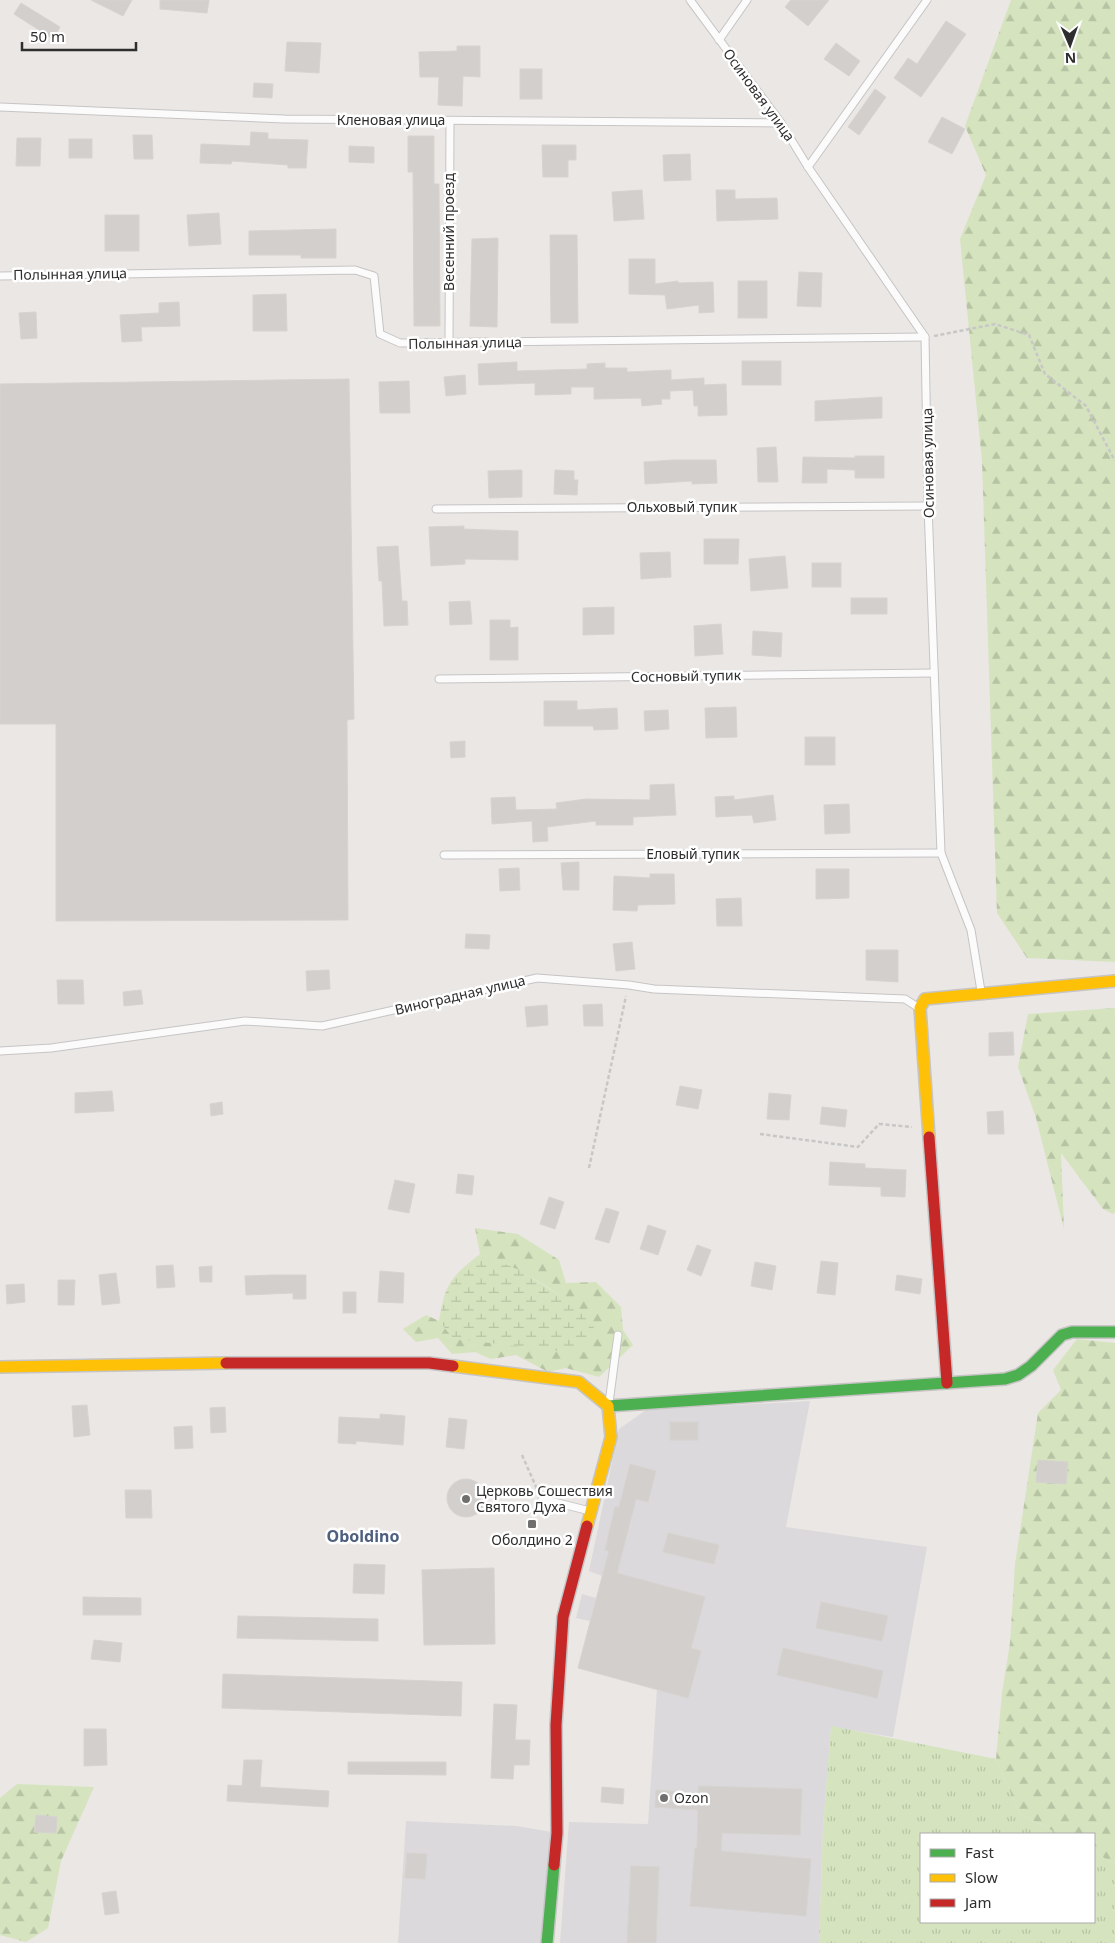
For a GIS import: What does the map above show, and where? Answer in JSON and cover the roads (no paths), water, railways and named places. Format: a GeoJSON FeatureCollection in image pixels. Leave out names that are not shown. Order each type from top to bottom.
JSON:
{"type":"FeatureCollection","features":[{"type":"Feature","properties":{"kind":"street"},"geometry":{"type":"LineString","coordinates":[[948,1383],[920,1008],[926,1000],[982,993],[1115,982]]}},
{"type":"Feature","properties":{"kind":"street"},"geometry":{"type":"LineString","coordinates":[[608,1406],[1005,1380],[1018,1375],[1031,1366],[1062,1335],[1072,1332],[1115,1332]]}},
{"type":"Feature","properties":{"kind":"street"},"geometry":{"type":"LineString","coordinates":[[0,1367],[272,1362],[429,1363],[580,1382],[608,1406],[611,1436],[563,1617],[556,1725],[557,1833],[547,1943]]}},
{"type":"Feature","properties":{"kind":"lane","name":"Осиновая улица"},"geometry":{"type":"LineString","coordinates":[[690,0],[782,123],[808,167],[925,337],[928,506],[941,853],[971,930],[982,993]]}},
{"type":"Feature","properties":{"kind":"lane"},"geometry":{"type":"LineString","coordinates":[[719,40],[747,0]]}},
{"type":"Feature","properties":{"kind":"lane"},"geometry":{"type":"LineString","coordinates":[[808,167],[927,0]]}},
{"type":"Feature","properties":{"kind":"lane","name":"Кленовая улица"},"geometry":{"type":"LineString","coordinates":[[0,107],[284,119],[782,123]]}},
{"type":"Feature","properties":{"kind":"lane","name":"Весенний проезд"},"geometry":{"type":"LineString","coordinates":[[449,343],[450,121]]}},
{"type":"Feature","properties":{"kind":"lane","name":"Полынная улица"},"geometry":{"type":"LineString","coordinates":[[0,276],[354,270],[374,276],[380,334],[400,344],[925,337]]}},
{"type":"Feature","properties":{"kind":"lane","name":"Ольховый тупик"},"geometry":{"type":"LineString","coordinates":[[436,508],[928,506]]}},
{"type":"Feature","properties":{"kind":"lane","name":"Сосновый тупик"},"geometry":{"type":"LineString","coordinates":[[439,679],[934,673]]}},
{"type":"Feature","properties":{"kind":"lane","name":"Еловый тупик"},"geometry":{"type":"LineString","coordinates":[[444,855],[941,853]]}},
{"type":"Feature","properties":{"kind":"lane","name":"Виноградная улица"},"geometry":{"type":"LineString","coordinates":[[0,1052],[51,1048],[245,1022],[322,1026],[537,978],[629,985],[654,989],[905,999],[920,1008]]}},
{"type":"Feature","properties":{"kind":"lane"},"geometry":{"type":"LineString","coordinates":[[608,1406],[618,1335]]}},
{"type":"Feature","properties":{"kind":"lane"},"geometry":{"type":"LineString","coordinates":[[542,1499],[592,1512]]}},
{"type":"Feature","properties":{"kind":"place","name":"Церковь Сошествия Святого Духа"},"geometry":{"type":"Point","coordinates":[466,1499]}},
{"type":"Feature","properties":{"kind":"place","name":"Оболдино 2"},"geometry":{"type":"Point","coordinates":[532,1524]}},
{"type":"Feature","properties":{"kind":"place","name":"Ozon"},"geometry":{"type":"Point","coordinates":[664,1798]}},
{"type":"Feature","properties":{"kind":"district","name":"Oboldino"},"geometry":{"type":"Point","coordinates":[363,1536]}}]}
